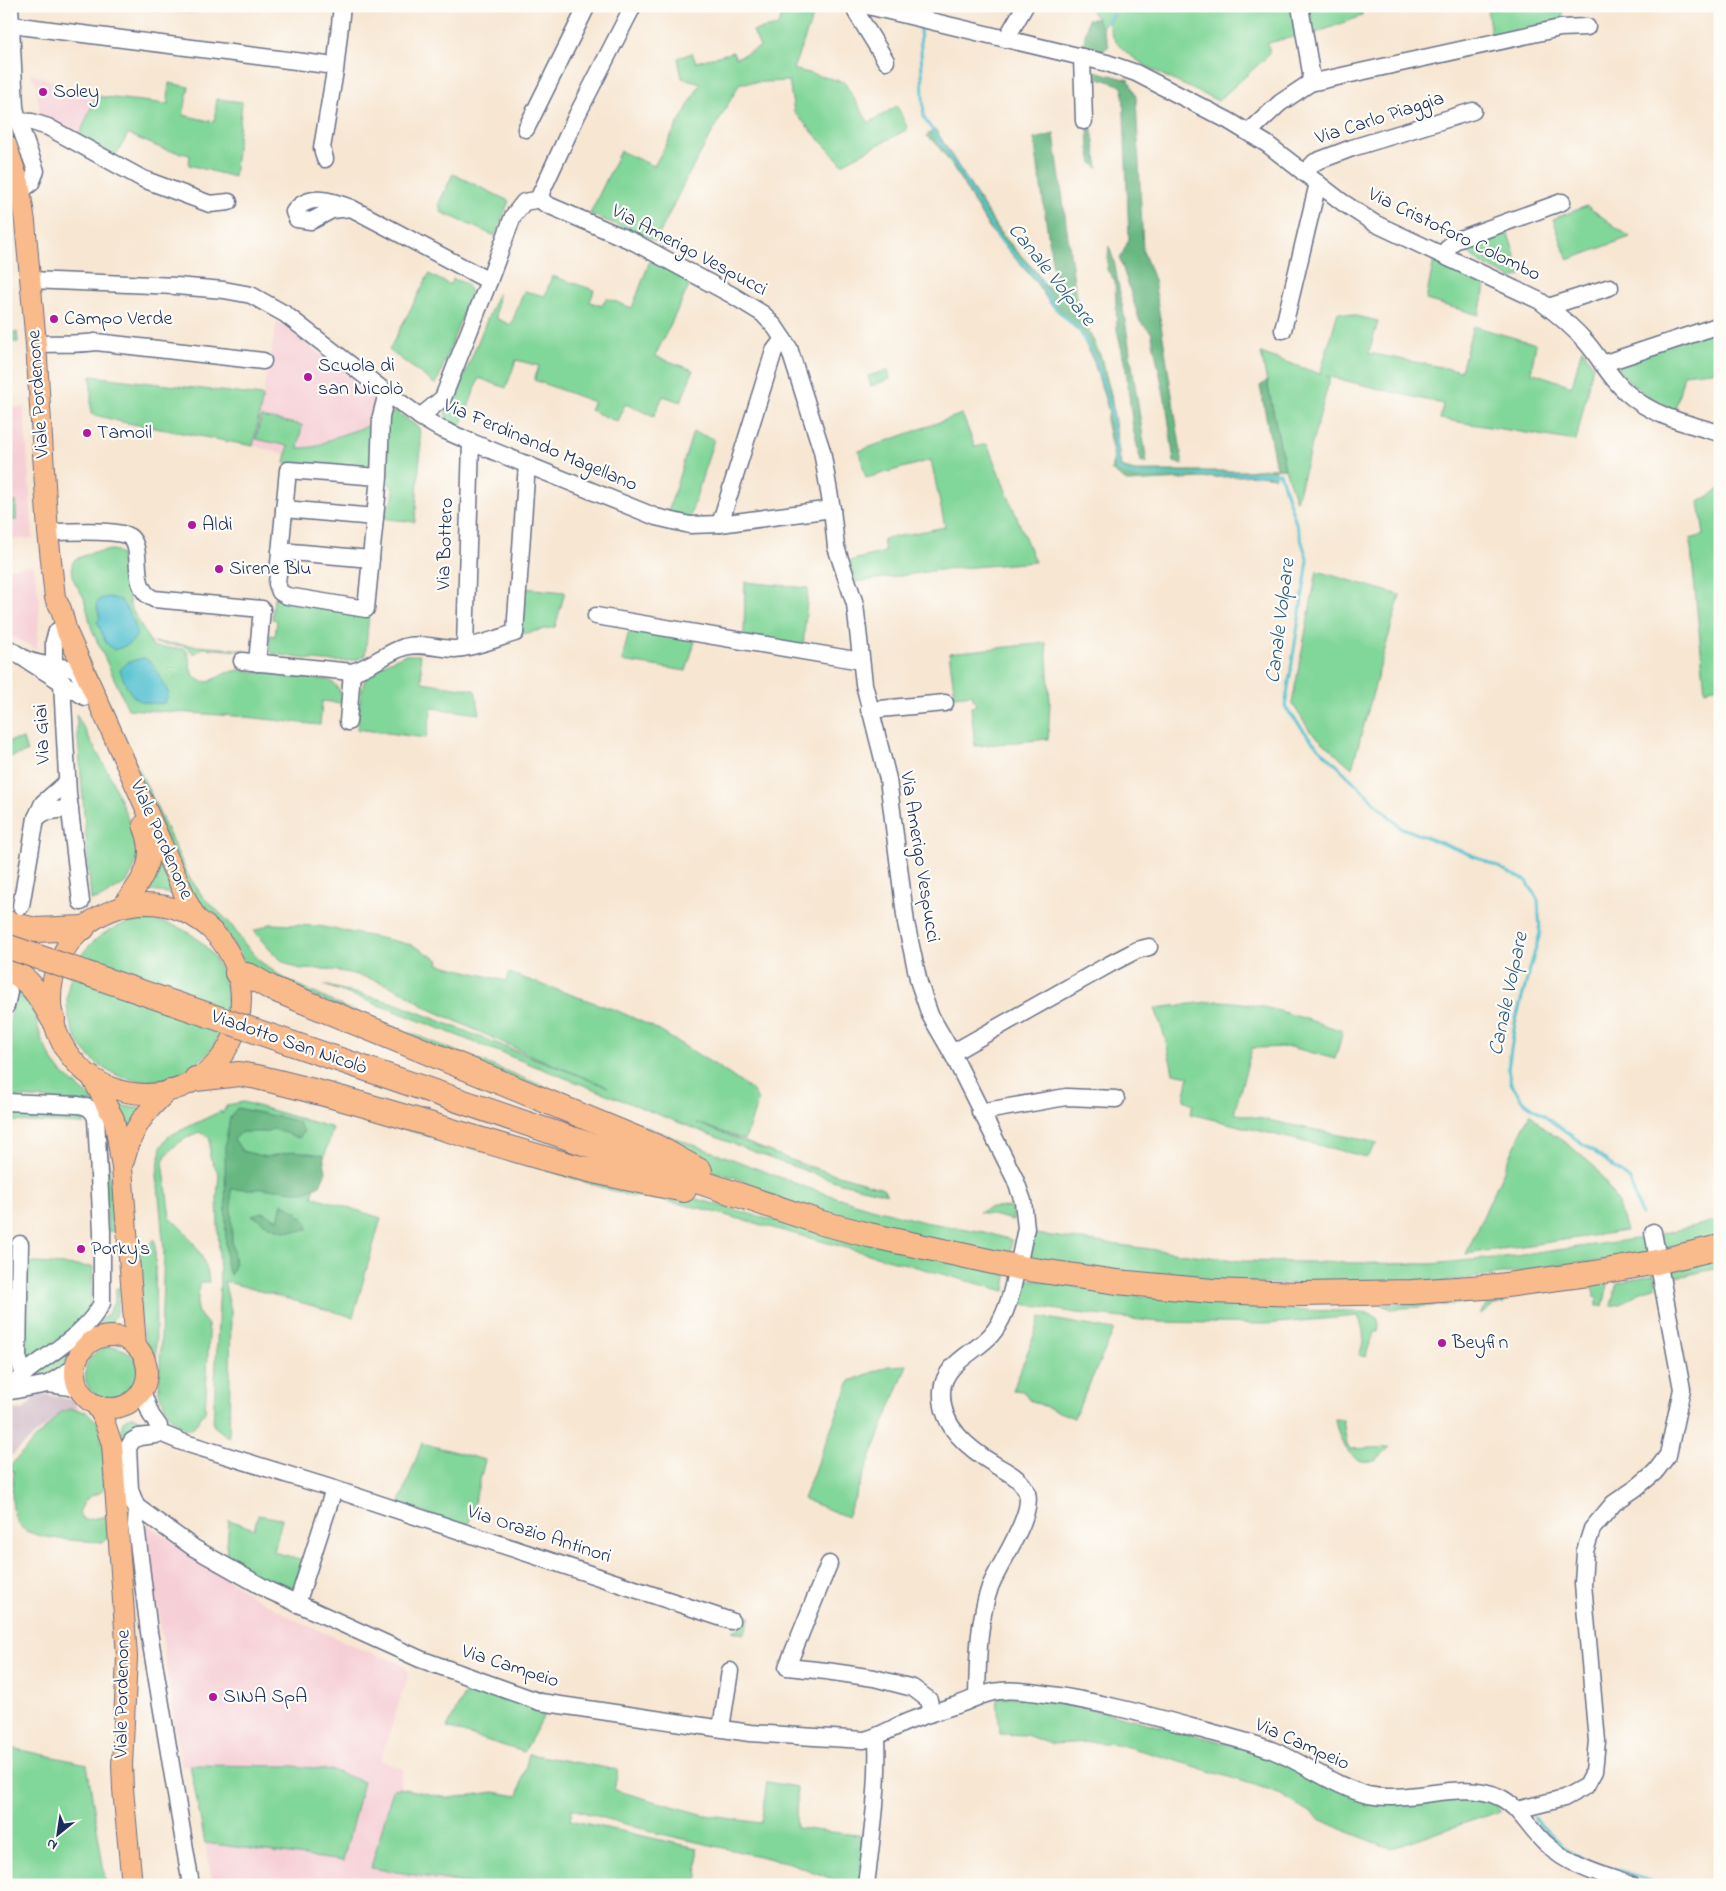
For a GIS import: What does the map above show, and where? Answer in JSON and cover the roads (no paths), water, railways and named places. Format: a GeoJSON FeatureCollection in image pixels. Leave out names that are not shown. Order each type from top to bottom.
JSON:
{"type":"FeatureCollection","features":[{"type":"Feature","properties":{"kind":"highway"},"geometry":{"type":"LineString","coordinates":[[14,914],[35,930],[82,928]]}},
{"type":"Feature","properties":{"kind":"highway","name":"Viadotto San Nicolò"},"geometry":{"type":"LineString","coordinates":[[6,946],[822,1223],[1015,1267],[1117,1282],[1212,1292],[1309,1294],[1412,1292],[1498,1286],[1588,1274],[1652,1263],[1720,1247]]}},
{"type":"Feature","properties":{"kind":"highway"},"geometry":{"type":"LineString","coordinates":[[6,968],[18,972],[38,993],[53,1019]]}},
{"type":"Feature","properties":{"kind":"highway"},"geometry":{"type":"LineString","coordinates":[[237,973],[250,976],[271,988],[655,1146],[706,1174],[738,1187],[761,1203]]}},
{"type":"Feature","properties":{"kind":"highway"},"geometry":{"type":"LineString","coordinates":[[196,1079],[238,1074],[257,1077],[448,1129],[554,1161],[621,1178],[738,1203],[761,1203]]}},
{"type":"Feature","properties":{"kind":"main road","name":"Viale Pordenone"},"geometry":{"type":"LineString","coordinates":[[6,144],[15,186],[30,280],[48,532],[56,598],[67,632],[189,905],[197,919]]}},
{"type":"Feature","properties":{"kind":"main road","name":"Viale Pordenone"},"geometry":{"type":"LineString","coordinates":[[56,598],[52,614],[60,674],[85,697],[148,837],[150,849],[144,875],[122,907]]}},
{"type":"Feature","properties":{"kind":"main road","name":"Viale Pordenone"},"geometry":{"type":"LineString","coordinates":[[138,904],[161,905],[197,919],[211,930],[224,945],[237,973],[240,1005],[234,1033],[218,1060],[196,1079],[169,1090],[148,1093],[128,1092],[109,1086],[91,1076],[68,1053],[58,1035],[53,1019],[51,994],[55,969],[66,947],[82,928],[100,915],[122,907],[138,904]]}},
{"type":"Feature","properties":{"kind":"main road","name":"Viale Pordenone"},"geometry":{"type":"LineString","coordinates":[[91,1076],[114,1119],[122,1168],[136,1346],[143,1356],[147,1368],[142,1391],[126,1405],[119,1417],[112,1444]]}},
{"type":"Feature","properties":{"kind":"main road","name":"Viale Pordenone"},"geometry":{"type":"LineString","coordinates":[[122,1168],[129,1141],[140,1120],[169,1090]]}},
{"type":"Feature","properties":{"kind":"main road","name":"Viale Pordenone"},"geometry":{"type":"LineString","coordinates":[[109,1336],[122,1315],[131,1290]]}},
{"type":"Feature","properties":{"kind":"main road"},"geometry":{"type":"LineString","coordinates":[[78,1388],[75,1379],[75,1367],[78,1356],[86,1346],[97,1338],[109,1336],[124,1338],[136,1346]]}},
{"type":"Feature","properties":{"kind":"main road","name":"Viale Pordenone"},"geometry":{"type":"LineString","coordinates":[[78,1388],[85,1398],[95,1404],[102,1415],[112,1444],[125,1502],[127,1657],[122,1781],[132,1885]]}},
{"type":"Feature","properties":{"kind":"main road"},"geometry":{"type":"LineString","coordinates":[[95,1404],[108,1408],[126,1405]]}},
{"type":"Feature","properties":{"kind":"street"},"geometry":{"type":"LineString","coordinates":[[10,6],[14,91],[18,121],[36,171],[31,183],[15,186]]}},
{"type":"Feature","properties":{"kind":"street"},"geometry":{"type":"LineString","coordinates":[[325,159],[322,148],[342,6]]}},
{"type":"Feature","properties":{"kind":"street"},"geometry":{"type":"LineString","coordinates":[[526,130],[587,6]]}},
{"type":"Feature","properties":{"kind":"street"},"geometry":{"type":"LineString","coordinates":[[439,428],[443,398],[490,281],[513,216],[524,202],[542,199],[541,191],[632,6]]}},
{"type":"Feature","properties":{"kind":"street"},"geometry":{"type":"LineString","coordinates":[[854,6],[886,61]]}},
{"type":"Feature","properties":{"kind":"street","name":"Via Cristoforo Colombo"},"geometry":{"type":"LineString","coordinates":[[868,6],[1107,63],[1136,73],[1249,132],[1348,206],[1374,222],[1525,293],[1548,307],[1586,342],[1625,392],[1658,414],[1685,424],[1720,433]]}},
{"type":"Feature","properties":{"kind":"street"},"geometry":{"type":"LineString","coordinates":[[1006,38],[1025,6]]}},
{"type":"Feature","properties":{"kind":"street"},"geometry":{"type":"LineString","coordinates":[[1300,6],[1311,73],[1310,83]]}},
{"type":"Feature","properties":{"kind":"street"},"geometry":{"type":"LineString","coordinates":[[12,25],[335,66]]}},
{"type":"Feature","properties":{"kind":"street"},"geometry":{"type":"LineString","coordinates":[[1249,132],[1280,103],[1310,83],[1560,28],[1587,27]]}},
{"type":"Feature","properties":{"kind":"street"},"geometry":{"type":"LineString","coordinates":[[1082,57],[1084,121]]}},
{"type":"Feature","properties":{"kind":"street","name":"Via Carlo Piaggia"},"geometry":{"type":"LineString","coordinates":[[1304,173],[1316,162],[1352,148],[1473,111]]}},
{"type":"Feature","properties":{"kind":"street"},"geometry":{"type":"LineString","coordinates":[[18,121],[32,122],[48,127],[143,179],[210,204],[229,202]]}},
{"type":"Feature","properties":{"kind":"street"},"geometry":{"type":"LineString","coordinates":[[1283,330],[1318,183]]}},
{"type":"Feature","properties":{"kind":"street","name":"Via Amerigo Vespucci"},"geometry":{"type":"LineString","coordinates":[[542,199],[548,205],[634,242],[732,295],[763,314],[775,326],[789,348],[822,451],[836,547],[855,604],[861,661],[869,710],[888,779],[906,923],[918,983],[930,1015],[952,1054],[1015,1179],[1023,1202],[1026,1228],[1020,1257]]}},
{"type":"Feature","properties":{"kind":"street"},"geometry":{"type":"LineString","coordinates":[[1443,254],[1454,241],[1562,202]]}},
{"type":"Feature","properties":{"kind":"street"},"geometry":{"type":"LineString","coordinates":[[351,208],[490,281]]}},
{"type":"Feature","properties":{"kind":"street","name":"Via Ferdinando Magellano"},"geometry":{"type":"LineString","coordinates":[[30,280],[186,287],[224,290],[251,295],[285,314],[387,393],[439,428],[656,517],[690,525],[720,524],[832,510]]}},
{"type":"Feature","properties":{"kind":"street","name":"Via Cristoforo Colombo"},"geometry":{"type":"LineString","coordinates":[[1548,307],[1610,287]]}},
{"type":"Feature","properties":{"kind":"street"},"geometry":{"type":"LineString","coordinates":[[1602,364],[1720,325]]}},
{"type":"Feature","properties":{"kind":"street"},"geometry":{"type":"LineString","coordinates":[[720,524],[774,351],[783,339]]}},
{"type":"Feature","properties":{"kind":"street"},"geometry":{"type":"LineString","coordinates":[[36,344],[78,345],[96,342],[263,361]]}},
{"type":"Feature","properties":{"kind":"street"},"geometry":{"type":"LineString","coordinates":[[379,477],[288,470],[277,584],[280,592],[287,596],[366,609],[379,477],[382,416],[387,393]]}},
{"type":"Feature","properties":{"kind":"street"},"geometry":{"type":"LineString","coordinates":[[420,417],[443,398]]}},
{"type":"Feature","properties":{"kind":"street","name":"Via Bottero"},"geometry":{"type":"LineString","coordinates":[[465,647],[470,442]]}},
{"type":"Feature","properties":{"kind":"street"},"geometry":{"type":"LineString","coordinates":[[48,532],[116,533],[128,536],[134,541],[141,587],[145,593],[154,599],[262,609],[250,662],[352,672],[405,647],[456,649],[515,632],[527,464]]}},
{"type":"Feature","properties":{"kind":"street"},"geometry":{"type":"LineString","coordinates":[[284,509],[375,517]]}},
{"type":"Feature","properties":{"kind":"street"},"geometry":{"type":"LineString","coordinates":[[280,551],[371,559]]}},
{"type":"Feature","properties":{"kind":"street"},"geometry":{"type":"LineString","coordinates":[[596,616],[861,661]]}},
{"type":"Feature","properties":{"kind":"street"},"geometry":{"type":"LineString","coordinates":[[27,660],[48,655],[56,639]]}},
{"type":"Feature","properties":{"kind":"street"},"geometry":{"type":"LineString","coordinates":[[6,647],[27,660],[60,674]]}},
{"type":"Feature","properties":{"kind":"street","name":"Viale Pordenone"},"geometry":{"type":"LineString","coordinates":[[60,674],[77,670],[115,751],[125,761]]}},
{"type":"Feature","properties":{"kind":"street"},"geometry":{"type":"LineString","coordinates":[[348,722],[352,672]]}},
{"type":"Feature","properties":{"kind":"street","name":"Via Giai"},"geometry":{"type":"LineString","coordinates":[[14,914],[36,818],[43,802],[68,795],[60,674]]}},
{"type":"Feature","properties":{"kind":"street"},"geometry":{"type":"LineString","coordinates":[[869,710],[945,704]]}},
{"type":"Feature","properties":{"kind":"street"},"geometry":{"type":"LineString","coordinates":[[36,818],[68,795]]}},
{"type":"Feature","properties":{"kind":"street"},"geometry":{"type":"LineString","coordinates":[[68,795],[81,902]]}},
{"type":"Feature","properties":{"kind":"street"},"geometry":{"type":"LineString","coordinates":[[952,1054],[1110,964],[1137,950],[1150,947]]}},
{"type":"Feature","properties":{"kind":"street"},"geometry":{"type":"LineString","coordinates":[[6,985],[9,992],[6,1006]]}},
{"type":"Feature","properties":{"kind":"street"},"geometry":{"type":"LineString","coordinates":[[980,1112],[1066,1097],[1116,1099]]}},
{"type":"Feature","properties":{"kind":"street"},"geometry":{"type":"LineString","coordinates":[[6,1102],[86,1106],[93,1110],[96,1118],[102,1232],[102,1303],[97,1313],[80,1330],[25,1373],[10,1390]]}},
{"type":"Feature","properties":{"kind":"street"},"geometry":{"type":"LineString","coordinates":[[1653,1232],[1657,1254]]}},
{"type":"Feature","properties":{"kind":"street"},"geometry":{"type":"LineString","coordinates":[[20,1244],[18,1356],[25,1373]]}},
{"type":"Feature","properties":{"kind":"street"},"geometry":{"type":"LineString","coordinates":[[1517,1810],[1564,1798],[1586,1786],[1594,1771],[1597,1741],[1583,1584],[1585,1551],[1592,1529],[1614,1503],[1656,1472],[1668,1456],[1682,1389],[1660,1271]]}},
{"type":"Feature","properties":{"kind":"street"},"geometry":{"type":"LineString","coordinates":[[977,1695],[984,1607],[996,1574],[1019,1529],[1026,1511],[1028,1495],[1019,1480],[980,1456],[956,1434],[948,1420],[942,1390],[945,1379],[962,1358],[992,1335],[1008,1305],[1015,1276]]}},
{"type":"Feature","properties":{"kind":"street"},"geometry":{"type":"LineString","coordinates":[[48,1384],[75,1367]]}},
{"type":"Feature","properties":{"kind":"street"},"geometry":{"type":"LineString","coordinates":[[10,1390],[48,1384],[78,1388]]}},
{"type":"Feature","properties":{"kind":"street"},"geometry":{"type":"LineString","coordinates":[[142,1391],[160,1432],[139,1437],[132,1441],[128,1448],[130,1490],[125,1502],[136,1525],[149,1632],[191,1885]]}},
{"type":"Feature","properties":{"kind":"street","name":"Via Orazio Antinori"},"geometry":{"type":"LineString","coordinates":[[160,1432],[182,1442],[334,1489],[731,1621]]}},
{"type":"Feature","properties":{"kind":"street"},"geometry":{"type":"LineString","coordinates":[[297,1604],[334,1489]]}},
{"type":"Feature","properties":{"kind":"street","name":"Via Campeio"},"geometry":{"type":"LineString","coordinates":[[125,1502],[227,1568],[297,1604],[420,1659],[540,1702],[750,1733],[864,1740],[964,1702],[977,1695],[1016,1690],[1066,1697],[1138,1713],[1258,1745],[1306,1766],[1344,1787],[1370,1795],[1413,1797],[1454,1792],[1475,1791],[1489,1793],[1502,1798],[1517,1810],[1544,1843],[1567,1861],[1583,1869],[1631,1885]]}},
{"type":"Feature","properties":{"kind":"street"},"geometry":{"type":"LineString","coordinates":[[829,1564],[787,1667],[874,1678],[913,1688],[929,1700],[932,1713]]}},
{"type":"Feature","properties":{"kind":"street"},"geometry":{"type":"LineString","coordinates":[[721,1728],[730,1671]]}},
{"type":"Feature","properties":{"kind":"street"},"geometry":{"type":"LineString","coordinates":[[866,1885],[875,1808],[878,1756],[876,1737]]}},
{"type":"Feature","properties":{"kind":"water"},"geometry":{"type":"Polygon","coordinates":[[[108,597],[121,600],[136,630],[136,636],[132,641],[114,650],[106,643],[97,621],[100,618],[96,604],[100,599],[108,597]]]}},
{"type":"Feature","properties":{"kind":"water"},"geometry":{"type":"Polygon","coordinates":[[[144,658],[152,663],[169,694],[164,703],[139,700],[134,697],[126,686],[120,670],[128,662],[144,658]]]}},
{"type":"Feature","properties":{"kind":"waterway"},"geometry":{"type":"LineString","coordinates":[[1106,22],[1119,6]]}},
{"type":"Feature","properties":{"kind":"waterway","name":"Canale Volpare"},"geometry":{"type":"LineString","coordinates":[[920,27],[924,118],[950,156],[999,239],[1034,274],[1055,308],[1078,328],[1096,360],[1111,410],[1118,470],[1135,476],[1280,473],[1308,561],[1285,707],[1313,742],[1400,827],[1479,858],[1527,881],[1538,900],[1540,933],[1515,1023],[1508,1069],[1511,1083],[1522,1100],[1630,1180],[1641,1215]]}},
{"type":"Feature","properties":{"kind":"waterway"},"geometry":{"type":"LineString","coordinates":[[1534,1819],[1561,1846],[1590,1862],[1650,1881],[1690,1884],[1720,1882]]}},
{"type":"Feature","properties":{"kind":"place","name":"Soley"},"geometry":{"type":"Point","coordinates":[43,92]}},
{"type":"Feature","properties":{"kind":"place","name":"Campo Verde"},"geometry":{"type":"Point","coordinates":[54,319]}},
{"type":"Feature","properties":{"kind":"place","name":"Scuola di san Nicolò"},"geometry":{"type":"Point","coordinates":[308,377]}},
{"type":"Feature","properties":{"kind":"place","name":"Tamoil"},"geometry":{"type":"Point","coordinates":[87,433]}},
{"type":"Feature","properties":{"kind":"place","name":"Aldi"},"geometry":{"type":"Point","coordinates":[192,525]}},
{"type":"Feature","properties":{"kind":"place","name":"Sirene Blu"},"geometry":{"type":"Point","coordinates":[219,569]}},
{"type":"Feature","properties":{"kind":"place","name":"Porky's"},"geometry":{"type":"Point","coordinates":[81,1249]}},
{"type":"Feature","properties":{"kind":"place","name":"Beyfin"},"geometry":{"type":"Point","coordinates":[1442,1343]}},
{"type":"Feature","properties":{"kind":"place","name":"SINA SpA"},"geometry":{"type":"Point","coordinates":[213,1697]}}]}
